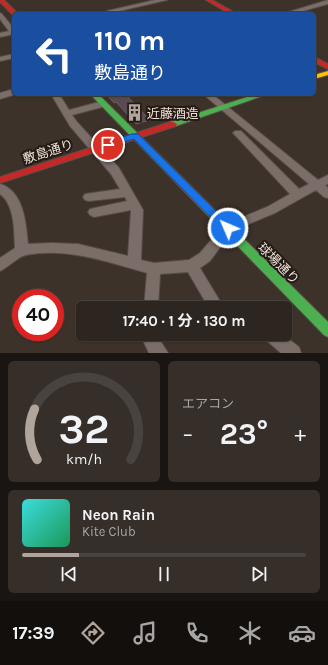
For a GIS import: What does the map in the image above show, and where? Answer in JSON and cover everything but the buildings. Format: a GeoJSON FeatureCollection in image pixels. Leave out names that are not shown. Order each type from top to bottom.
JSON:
{"type":"FeatureCollection","features":[{"type":"Feature","properties":{"kind":"street"},"geometry":{"type":"LineString","coordinates":[[1,0],[13,12]]}},
{"type":"Feature","properties":{"kind":"street"},"geometry":{"type":"LineString","coordinates":[[111,12],[110,11],[164,0]]}},
{"type":"Feature","properties":{"kind":"street"},"geometry":{"type":"LineString","coordinates":[[208,0],[230,12]]}},
{"type":"Feature","properties":{"kind":"street"},"geometry":{"type":"LineString","coordinates":[[292,12],[328,2]]}},
{"type":"Feature","properties":{"kind":"street"},"geometry":{"type":"LineString","coordinates":[[0,15],[12,33]]}},
{"type":"Feature","properties":{"kind":"street"},"geometry":{"type":"LineString","coordinates":[[0,35],[12,34]]}},
{"type":"Feature","properties":{"kind":"street"},"geometry":{"type":"LineString","coordinates":[[0,59],[12,56]]}},
{"type":"Feature","properties":{"kind":"street"},"geometry":{"type":"LineString","coordinates":[[316,60],[327,67],[316,75]]}},
{"type":"Feature","properties":{"kind":"street"},"geometry":{"type":"LineString","coordinates":[[0,96],[12,93]]}},
{"type":"Feature","properties":{"kind":"street"},"geometry":{"type":"LineString","coordinates":[[56,96],[73,124],[115,171],[138,210],[134,263]]}},
{"type":"Feature","properties":{"kind":"street","name":"球場通り"},"geometry":{"type":"LineString","coordinates":[[96,96],[228,228],[328,331]]}},
{"type":"Feature","properties":{"kind":"street"},"geometry":{"type":"LineString","coordinates":[[209,96],[328,194]]}},
{"type":"Feature","properties":{"kind":"street","name":"敷島通り"},"geometry":{"type":"LineString","coordinates":[[0,180],[224,108],[257,96]]}},
{"type":"Feature","properties":{"kind":"street"},"geometry":{"type":"LineString","coordinates":[[67,114],[103,104]]}},
{"type":"Feature","properties":{"kind":"street"},"geometry":{"type":"LineString","coordinates":[[238,133],[299,196]]}},
{"type":"Feature","properties":{"kind":"street"},"geometry":{"type":"LineString","coordinates":[[0,265],[22,250],[51,248],[78,249],[154,268],[192,266],[205,257],[228,228],[299,196],[316,184],[328,179]]}},
{"type":"Feature","properties":{"kind":"street"},"geometry":{"type":"LineString","coordinates":[[0,188],[8,194],[15,206],[22,250]]}},
{"type":"Feature","properties":{"kind":"street"},"geometry":{"type":"LineString","coordinates":[[89,197],[128,192]]}},
{"type":"Feature","properties":{"kind":"street"},"geometry":{"type":"LineString","coordinates":[[94,212],[134,204]]}},
{"type":"Feature","properties":{"kind":"street"},"geometry":{"type":"LineString","coordinates":[[192,266],[213,301]]}},
{"type":"Feature","properties":{"kind":"street"},"geometry":{"type":"LineString","coordinates":[[152,301],[154,268]]}},
{"type":"Feature","properties":{"kind":"street"},"geometry":{"type":"LineString","coordinates":[[151,341],[156,350],[160,353]]}},
{"type":"Feature","properties":{"kind":"street"},"geometry":{"type":"LineString","coordinates":[[278,341],[293,353]]}},
{"type":"Feature","properties":{"kind":"traffic: fast"},"geometry":{"type":"LineString","coordinates":[[96,96],[328,331]]}},
{"type":"Feature","properties":{"kind":"traffic: fast"},"geometry":{"type":"LineString","coordinates":[[173,124],[258,96]]}},
{"type":"Feature","properties":{"kind":"traffic: slow"},"geometry":{"type":"LineString","coordinates":[[316,76],[328,73]]}},
{"type":"Feature","properties":{"kind":"traffic: jam"},"geometry":{"type":"LineString","coordinates":[[1,0],[13,12]]}},
{"type":"Feature","properties":{"kind":"traffic: jam"},"geometry":{"type":"LineString","coordinates":[[208,0],[230,12]]}},
{"type":"Feature","properties":{"kind":"traffic: jam"},"geometry":{"type":"LineString","coordinates":[[316,60],[328,67]]}},
{"type":"Feature","properties":{"kind":"traffic: jam"},"geometry":{"type":"LineString","coordinates":[[0,180],[173,124]]}},
{"type":"Feature","properties":{"kind":"place","name":"近藤酒造"},"geometry":{"type":"Point","coordinates":[134,113]}},
{"type":"Feature","properties":{"kind":"route"},"geometry":{"type":"LineString","coordinates":[[108,145],[135,136],[228,228]]}}]}
